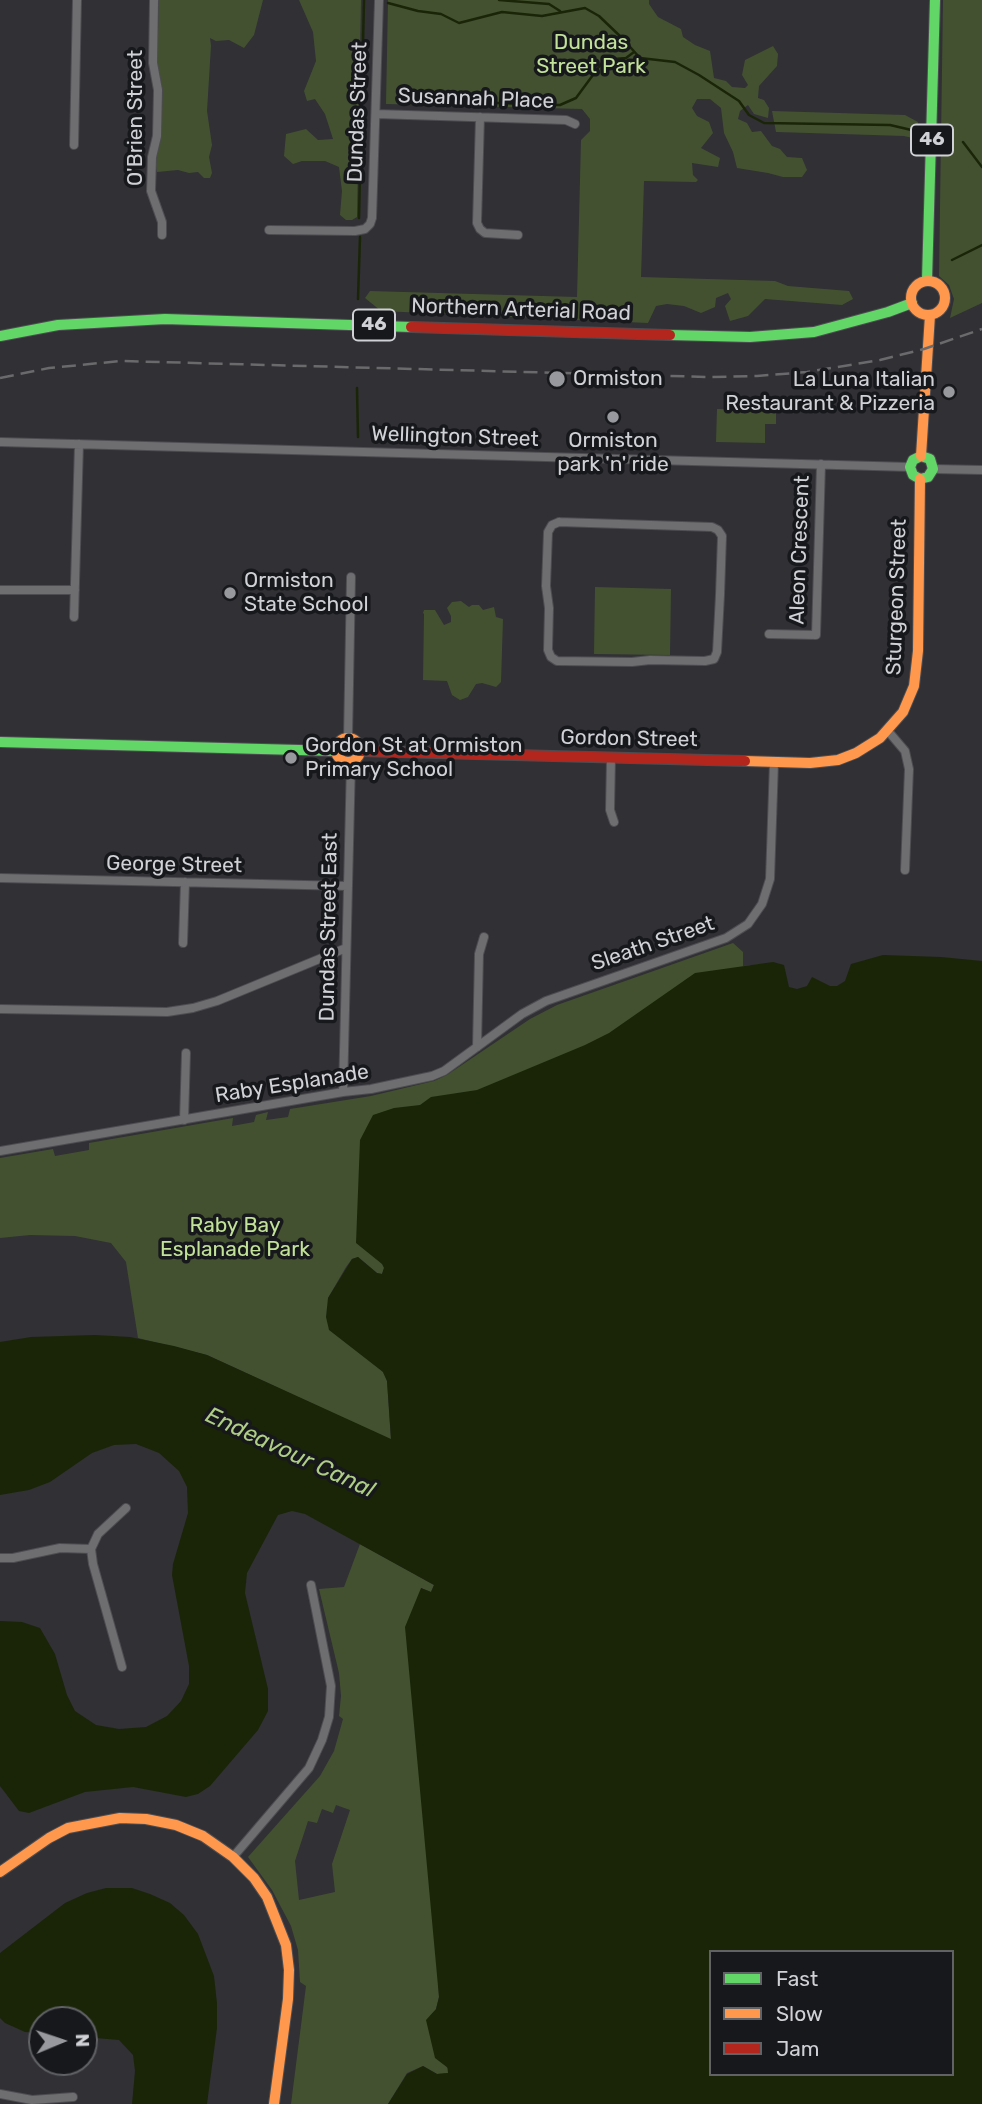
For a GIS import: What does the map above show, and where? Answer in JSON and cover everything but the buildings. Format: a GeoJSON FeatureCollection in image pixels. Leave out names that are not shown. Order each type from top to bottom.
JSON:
{"type":"FeatureCollection","features":[{"type":"Feature","properties":{"kind":"street"},"geometry":{"type":"LineString","coordinates":[[74,145],[77,0]]}},
{"type":"Feature","properties":{"kind":"street","name":"O'Brien Street"},"geometry":{"type":"LineString","coordinates":[[155,0],[153,63],[158,90],[157,136],[152,157],[151,191],[162,222],[162,235]]}},
{"type":"Feature","properties":{"kind":"street","name":"Dundas Street"},"geometry":{"type":"LineString","coordinates":[[269,230],[355,231],[365,229],[370,224],[379,0]]}},
{"type":"Feature","properties":{"kind":"street","name":"46"},"geometry":{"type":"LineString","coordinates":[[928,280],[936,0]]}},
{"type":"Feature","properties":{"kind":"street","name":"Susannah Place"},"geometry":{"type":"LineString","coordinates":[[376,114],[566,120],[575,124]]}},
{"type":"Feature","properties":{"kind":"street"},"geometry":{"type":"LineString","coordinates":[[480,117],[477,223],[485,233],[517,234]]}},
{"type":"Feature","properties":{"kind":"street"},"geometry":{"type":"LineString","coordinates":[[928,280],[940,285],[946,297],[942,309],[930,316],[918,312],[912,303],[912,292],[922,281],[928,280]]}},
{"type":"Feature","properties":{"kind":"street","name":"Northern Arterial Road"},"geometry":{"type":"LineString","coordinates":[[0,336],[58,325],[165,319],[750,337],[814,332],[912,303]]}},
{"type":"Feature","properties":{"kind":"street"},"geometry":{"type":"LineString","coordinates":[[921,456],[930,316]]}},
{"type":"Feature","properties":{"kind":"street","name":"Wellington Street"},"geometry":{"type":"LineString","coordinates":[[0,442],[910,467]]}},
{"type":"Feature","properties":{"kind":"street"},"geometry":{"type":"LineString","coordinates":[[74,617],[79,444]]}},
{"type":"Feature","properties":{"kind":"street"},"geometry":{"type":"LineString","coordinates":[[921,456],[930,459],[933,469],[928,477],[920,479],[913,475],[910,467],[913,460],[921,456]]}},
{"type":"Feature","properties":{"kind":"street","name":"Aleon Crescent"},"geometry":{"type":"LineString","coordinates":[[769,634],[816,635],[821,464]]}},
{"type":"Feature","properties":{"kind":"street"},"geometry":{"type":"LineString","coordinates":[[933,469],[982,470]]}},
{"type":"Feature","properties":{"kind":"street","name":"Sturgeon Street"},"geometry":{"type":"LineString","coordinates":[[888,731],[909,700],[917,668],[920,479]]}},
{"type":"Feature","properties":{"kind":"street"},"geometry":{"type":"LineString","coordinates":[[559,522],[635,524],[712,527],[718,530],[722,536],[717,652],[714,659],[650,660],[632,663],[557,660],[551,657],[548,650],[549,608],[546,586],[548,532],[552,525],[559,522]]}},
{"type":"Feature","properties":{"kind":"street"},"geometry":{"type":"LineString","coordinates":[[348,738],[351,577]]}},
{"type":"Feature","properties":{"kind":"street"},"geometry":{"type":"LineString","coordinates":[[0,590],[75,590]]}},
{"type":"Feature","properties":{"kind":"street"},"geometry":{"type":"LineString","coordinates":[[888,731],[905,751],[909,769],[905,870]]}},
{"type":"Feature","properties":{"kind":"street","name":"Gordon Street"},"geometry":{"type":"LineString","coordinates":[[360,751],[810,763],[838,760],[870,745],[888,731]]}},
{"type":"Feature","properties":{"kind":"street"},"geometry":{"type":"LineString","coordinates":[[348,738],[355,741],[360,751],[357,758],[351,762],[340,760],[336,751],[338,743],[348,738]]}},
{"type":"Feature","properties":{"kind":"street"},"geometry":{"type":"LineString","coordinates":[[0,742],[336,751]]}},
{"type":"Feature","properties":{"kind":"street"},"geometry":{"type":"LineString","coordinates":[[611,758],[610,810],[614,822]]}},
{"type":"Feature","properties":{"kind":"street","name":"Dundas Street East"},"geometry":{"type":"LineString","coordinates":[[343,1092],[351,762]]}},
{"type":"Feature","properties":{"kind":"street","name":"Sleath Street"},"geometry":{"type":"LineString","coordinates":[[568,993],[726,938],[748,924],[762,904],[770,879],[774,762]]}},
{"type":"Feature","properties":{"kind":"street","name":"George Street"},"geometry":{"type":"LineString","coordinates":[[0,878],[348,886]]}},
{"type":"Feature","properties":{"kind":"street"},"geometry":{"type":"LineString","coordinates":[[183,943],[185,882]]}},
{"type":"Feature","properties":{"kind":"street"},"geometry":{"type":"LineString","coordinates":[[477,1047],[479,954],[484,937]]}},
{"type":"Feature","properties":{"kind":"street"},"geometry":{"type":"LineString","coordinates":[[0,1009],[167,1012],[193,1008],[217,1001],[346,948]]}},
{"type":"Feature","properties":{"kind":"street","name":"Raby Esplanade"},"geometry":{"type":"LineString","coordinates":[[0,1152],[371,1089],[432,1076],[444,1071],[522,1014],[568,993]]}},
{"type":"Feature","properties":{"kind":"street"},"geometry":{"type":"LineString","coordinates":[[184,1119],[186,1053]]}},
{"type":"Feature","properties":{"kind":"street"},"geometry":{"type":"LineString","coordinates":[[122,1667],[91,1549],[108,1523],[126,1508]]}},
{"type":"Feature","properties":{"kind":"street"},"geometry":{"type":"LineString","coordinates":[[0,1558],[13,1558],[60,1548],[91,1549]]}},
{"type":"Feature","properties":{"kind":"street"},"geometry":{"type":"LineString","coordinates":[[233,1857],[309,1768],[323,1740],[329,1717],[331,1686],[311,1585]]}},
{"type":"Feature","properties":{"kind":"street"},"geometry":{"type":"LineString","coordinates":[[0,1872],[68,1828],[120,1818],[146,1819],[176,1825],[203,1836],[233,1857],[254,1878],[267,1897],[286,1945],[288,1999],[274,2104]]}},
{"type":"Feature","properties":{"kind":"street"},"geometry":{"type":"LineString","coordinates":[[0,2094],[32,2100],[73,2097]]}},
{"type":"Feature","properties":{"kind":"green space"},"geometry":{"type":"Polygon","coordinates":[[[159,0],[263,0],[254,35],[244,48],[229,40],[216,41],[210,38],[207,111],[212,145],[209,157],[212,173],[210,178],[204,178],[198,172],[157,172],[155,160],[160,134],[157,63],[159,0]]]}},
{"type":"Feature","properties":{"kind":"green space"},"geometry":{"type":"Polygon","coordinates":[[[299,0],[361,0],[357,217],[352,220],[346,220],[340,215],[342,191],[339,167],[325,161],[302,161],[293,164],[284,156],[286,134],[306,129],[318,140],[333,139],[325,114],[315,99],[307,101],[304,91],[316,61],[313,32],[299,0]]]}},
{"type":"Feature","properties":{"kind":"green space","name":"Dundas Street Park"},"geometry":{"type":"Polygon","coordinates":[[[388,0],[649,0],[658,17],[681,29],[683,37],[695,45],[710,51],[714,78],[726,81],[732,87],[745,88],[748,85],[742,75],[745,60],[773,46],[778,54],[777,66],[759,86],[758,98],[764,100],[769,108],[768,118],[754,114],[748,105],[740,111],[738,119],[747,123],[752,132],[761,131],[772,146],[780,149],[787,157],[802,158],[807,170],[802,177],[783,177],[737,168],[724,133],[721,108],[710,99],[697,99],[692,108],[697,116],[709,122],[713,133],[701,148],[720,158],[718,167],[692,163],[693,175],[698,180],[696,182],[644,181],[641,277],[775,281],[788,286],[849,291],[853,299],[842,305],[765,299],[748,316],[730,321],[725,306],[731,299],[728,293],[716,298],[715,307],[701,313],[684,306],[656,306],[648,323],[381,311],[365,298],[370,291],[577,297],[581,140],[590,131],[590,119],[582,109],[386,104],[388,0]]]}},
{"type":"Feature","properties":{"kind":"green space"},"geometry":{"type":"Polygon","coordinates":[[[943,0],[982,0],[982,303],[950,318],[954,299],[949,285],[939,276],[943,0]]]}},
{"type":"Feature","properties":{"kind":"green space"},"geometry":{"type":"Polygon","coordinates":[[[772,111],[905,115],[918,122],[917,139],[904,136],[776,132],[772,111]]]}},
{"type":"Feature","properties":{"kind":"green space"},"geometry":{"type":"Polygon","coordinates":[[[717,409],[776,410],[776,424],[765,424],[765,443],[716,442],[717,409]]]}},
{"type":"Feature","properties":{"kind":"green space"},"geometry":{"type":"Polygon","coordinates":[[[595,587],[671,589],[670,655],[594,654],[595,587]]]}},
{"type":"Feature","properties":{"kind":"green space"},"geometry":{"type":"Polygon","coordinates":[[[461,601],[469,607],[479,605],[483,610],[494,607],[496,617],[503,619],[501,682],[496,687],[476,684],[468,697],[460,700],[452,695],[447,681],[423,680],[423,613],[424,610],[435,610],[444,625],[451,622],[447,608],[452,602],[461,601]]]}},
{"type":"Feature","properties":{"kind":"green space","name":"Raby Bay Esplanade Park"},"geometry":{"type":"Polygon","coordinates":[[[733,943],[743,952],[743,966],[763,964],[384,1268],[382,1274],[358,1257],[352,1259],[346,1267],[328,1298],[387,1381],[391,1440],[207,1355],[138,1338],[126,1262],[111,1243],[75,1236],[30,1235],[0,1238],[0,1158],[53,1149],[55,1156],[89,1150],[89,1143],[233,1118],[232,1126],[254,1122],[256,1115],[268,1112],[266,1120],[288,1117],[290,1109],[371,1096],[434,1081],[530,1019],[557,1005],[733,943]]]}},
{"type":"Feature","properties":{"kind":"green space"},"geometry":{"type":"Polygon","coordinates":[[[360,1544],[434,1585],[431,1592],[421,1588],[439,1997],[436,2009],[448,2073],[437,2074],[423,2066],[407,2073],[388,2104],[291,2104],[306,1986],[300,1982],[298,1950],[291,1926],[272,1890],[248,1857],[320,1776],[334,1751],[343,1719],[339,1716],[339,1673],[319,1589],[344,1587],[360,1544]],[[336,1805],[333,1813],[322,1809],[317,1823],[308,1821],[295,1861],[299,1900],[335,1892],[332,1864],[350,1810],[336,1805]]]}},
{"type":"Feature","properties":{"kind":"water","name":"Endeavour Canal"},"geometry":{"type":"Polygon","coordinates":[[[883,955],[982,961],[982,2104],[388,2104],[407,2074],[423,2066],[437,2074],[448,2073],[448,2068],[435,2058],[426,2020],[436,2009],[439,1997],[405,1627],[421,1588],[431,1592],[434,1585],[305,1514],[292,1511],[278,1515],[247,1573],[245,1593],[268,1689],[268,1711],[258,1730],[210,1786],[198,1794],[186,1797],[133,1787],[85,1792],[29,1813],[19,1811],[0,1786],[0,1621],[22,1622],[40,1628],[55,1654],[67,1695],[75,1711],[96,1725],[119,1729],[146,1727],[167,1716],[181,1701],[189,1684],[189,1666],[172,1575],[188,1513],[187,1487],[179,1471],[159,1453],[136,1444],[114,1445],[92,1453],[50,1482],[29,1490],[0,1495],[0,1342],[31,1337],[95,1335],[130,1337],[174,1346],[207,1355],[391,1439],[387,1381],[383,1372],[329,1330],[326,1317],[328,1298],[352,1259],[358,1257],[377,1273],[382,1274],[384,1268],[356,1243],[360,1140],[373,1115],[394,1108],[420,1105],[431,1097],[477,1090],[585,1045],[609,1033],[695,973],[773,962],[784,965],[789,987],[797,989],[807,986],[812,977],[830,986],[837,986],[845,981],[851,964],[883,955]]]}},
{"type":"Feature","properties":{"kind":"water"},"geometry":{"type":"Polygon","coordinates":[[[106,1888],[132,1888],[150,1894],[170,1903],[184,1915],[198,1934],[214,1976],[217,2003],[217,2028],[207,2104],[132,2104],[135,2071],[133,2055],[119,2040],[98,2038],[98,2006],[28,2006],[28,2032],[5,2023],[0,2018],[0,1953],[65,1903],[106,1888]]]}},
{"type":"Feature","properties":{"kind":"waterway"},"geometry":{"type":"LineString","coordinates":[[359,218],[364,0]]}},
{"type":"Feature","properties":{"kind":"waterway"},"geometry":{"type":"LineString","coordinates":[[499,0],[549,4],[560,11]]}},
{"type":"Feature","properties":{"kind":"waterway"},"geometry":{"type":"LineString","coordinates":[[388,3],[441,14],[459,23],[502,12],[542,16],[585,8],[599,16],[640,58],[675,62],[739,101],[749,115],[764,123],[890,125],[920,132]]}},
{"type":"Feature","properties":{"kind":"waterway"},"geometry":{"type":"LineString","coordinates":[[402,100],[560,105],[576,98],[604,60],[626,58],[634,52]]}},
{"type":"Feature","properties":{"kind":"waterway"},"geometry":{"type":"LineString","coordinates":[[963,142],[982,167]]}},
{"type":"Feature","properties":{"kind":"waterway"},"geometry":{"type":"LineString","coordinates":[[358,299],[360,237]]}},
{"type":"Feature","properties":{"kind":"waterway"},"geometry":{"type":"LineString","coordinates":[[952,260],[982,245]]}},
{"type":"Feature","properties":{"kind":"waterway"},"geometry":{"type":"LineString","coordinates":[[357,388],[358,437]]}},
{"type":"Feature","properties":{"kind":"railway"},"geometry":{"type":"LineString","coordinates":[[0,378],[49,368],[121,361],[709,377],[757,376],[807,372],[880,360],[924,349],[982,329]]}},
{"type":"Feature","properties":{"kind":"traffic: fast"},"geometry":{"type":"LineString","coordinates":[[927,280],[935,0]]}},
{"type":"Feature","properties":{"kind":"traffic: fast"},"geometry":{"type":"LineString","coordinates":[[670,335],[750,337],[814,332],[912,303]]}},
{"type":"Feature","properties":{"kind":"traffic: fast"},"geometry":{"type":"LineString","coordinates":[[0,336],[58,325],[165,319],[411,327]]}},
{"type":"Feature","properties":{"kind":"traffic: fast"},"geometry":{"type":"LineString","coordinates":[[920,479],[928,477],[933,469],[930,459],[921,456]]}},
{"type":"Feature","properties":{"kind":"traffic: fast"},"geometry":{"type":"LineString","coordinates":[[920,479],[913,475],[910,467],[913,460],[921,456]]}},
{"type":"Feature","properties":{"kind":"traffic: fast"},"geometry":{"type":"LineString","coordinates":[[0,742],[336,751]]}},
{"type":"Feature","properties":{"kind":"traffic: slow"},"geometry":{"type":"LineString","coordinates":[[928,281],[940,286],[945,298],[940,310],[928,315],[916,310],[911,298],[916,286],[928,281]]}},
{"type":"Feature","properties":{"kind":"traffic: slow"},"geometry":{"type":"LineString","coordinates":[[921,456],[930,315]]}},
{"type":"Feature","properties":{"kind":"traffic: slow"},"geometry":{"type":"LineString","coordinates":[[745,761],[810,763],[838,760],[856,753],[880,738],[903,712],[914,686],[918,651],[920,479]]}},
{"type":"Feature","properties":{"kind":"traffic: slow"},"geometry":{"type":"LineString","coordinates":[[348,738],[359,745],[360,750],[353,761],[348,762],[337,755],[336,750],[343,739],[348,738]]}},
{"type":"Feature","properties":{"kind":"traffic: slow"},"geometry":{"type":"LineString","coordinates":[[0,1872],[68,1828],[120,1818],[146,1819],[176,1825],[203,1836],[233,1857],[254,1878],[267,1897],[286,1945],[288,1999],[274,2104]]}},
{"type":"Feature","properties":{"kind":"traffic: jam"},"geometry":{"type":"LineString","coordinates":[[411,327],[670,335]]}},
{"type":"Feature","properties":{"kind":"traffic: jam"},"geometry":{"type":"LineString","coordinates":[[360,751],[745,761]]}},
{"type":"Feature","properties":{"kind":"place","name":"Ormiston"},"geometry":{"type":"Point","coordinates":[557,379]}},
{"type":"Feature","properties":{"kind":"place","name":"La Luna Italian Restaurant & Pizzeria"},"geometry":{"type":"Point","coordinates":[949,392]}},
{"type":"Feature","properties":{"kind":"place","name":"Ormiston park 'n' ride"},"geometry":{"type":"Point","coordinates":[613,417]}},
{"type":"Feature","properties":{"kind":"place","name":"Ormiston State School"},"geometry":{"type":"Point","coordinates":[230,593]}},
{"type":"Feature","properties":{"kind":"place","name":"Gordon St at Ormiston Primary School"},"geometry":{"type":"Point","coordinates":[291,758]}}]}
